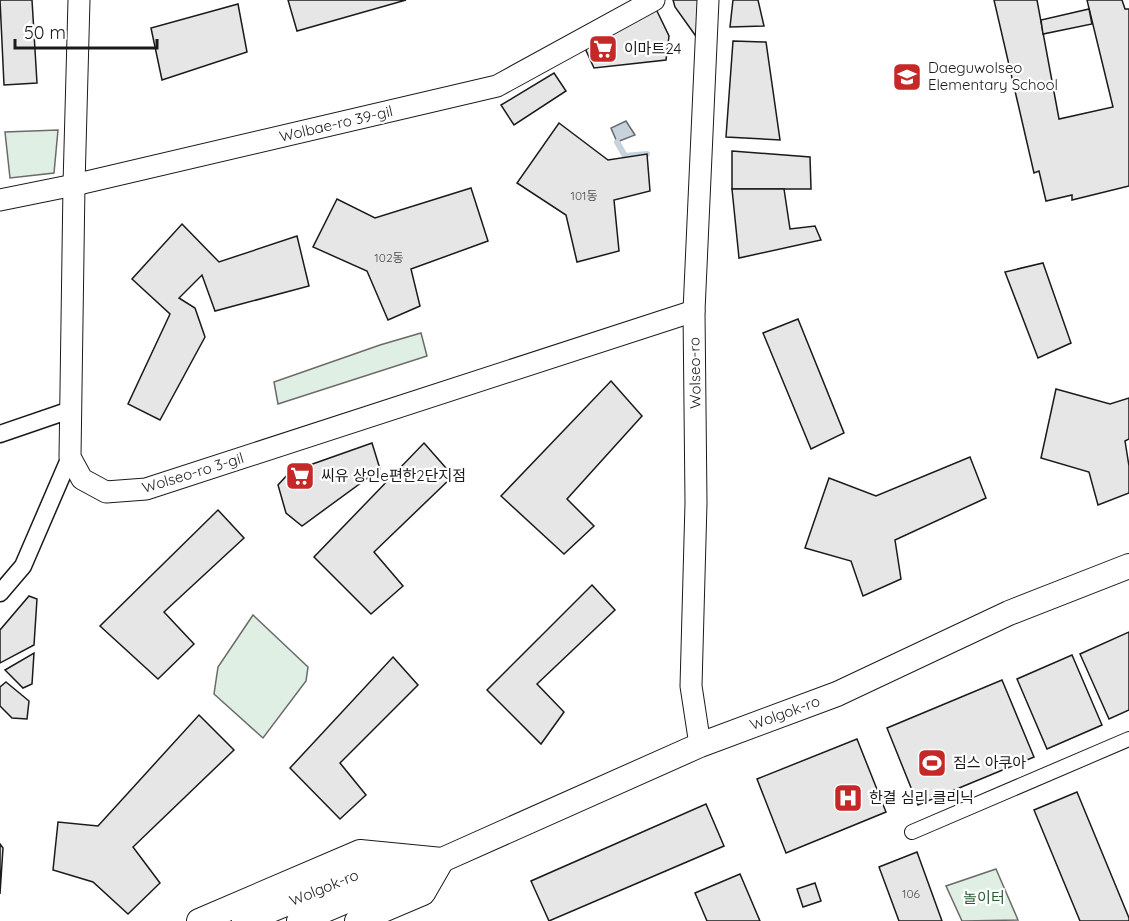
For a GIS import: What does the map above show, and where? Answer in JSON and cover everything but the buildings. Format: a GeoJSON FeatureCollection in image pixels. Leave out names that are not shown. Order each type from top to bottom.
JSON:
{"type":"FeatureCollection","features":[{"type":"Feature","properties":{"kind":"main road","name":"Wolgok-ro"},"geometry":{"type":"LineString","coordinates":[[299,921],[700,745],[837,694],[1009,613],[1129,566]]}},
{"type":"Feature","properties":{"kind":"main road"},"geometry":{"type":"LineString","coordinates":[[199,921],[360,852],[442,860],[423,893],[357,921]]}},
{"type":"Feature","properties":{"kind":"main road","name":"Wolgok-ro"},"geometry":{"type":"LineString","coordinates":[[244,921],[371,869],[442,860]]}},
{"type":"Feature","properties":{"kind":"street"},"geometry":{"type":"LineString","coordinates":[[0,593],[23,566],[70,457],[79,0]]}},
{"type":"Feature","properties":{"kind":"street","name":"Wolbae-ro 39-gil"},"geometry":{"type":"LineString","coordinates":[[0,200],[74,185],[497,86],[654,0]]}},
{"type":"Feature","properties":{"kind":"street","name":"Wolseo-ro"},"geometry":{"type":"LineString","coordinates":[[700,745],[691,686],[696,503],[694,311],[708,0]]}},
{"type":"Feature","properties":{"kind":"street","name":"Wolseo-ro 3-gil"},"geometry":{"type":"LineString","coordinates":[[70,457],[82,479],[106,492],[146,489],[694,311]]}},
{"type":"Feature","properties":{"kind":"street"},"geometry":{"type":"LineString","coordinates":[[0,434],[70,410]]}},
{"type":"Feature","properties":{"kind":"street"},"geometry":{"type":"LineString","coordinates":[[912,832],[1129,740]]}},
{"type":"Feature","properties":{"kind":"green space"},"geometry":{"type":"Polygon","coordinates":[[[58,130],[54,173],[10,178],[5,132],[58,130]]]}},
{"type":"Feature","properties":{"kind":"green space"},"geometry":{"type":"Polygon","coordinates":[[[421,333],[427,356],[278,404],[274,382],[421,333]]]}},
{"type":"Feature","properties":{"kind":"green space"},"geometry":{"type":"Polygon","coordinates":[[[253,615],[308,667],[306,681],[263,738],[214,694],[218,667],[253,615]]]}},
{"type":"Feature","properties":{"kind":"green space","name":"놀이터"},"geometry":{"type":"Polygon","coordinates":[[[996,869],[1018,920],[962,921],[946,886],[996,869]]]}},
{"type":"Feature","properties":{"kind":"shaded area"},"geometry":{"type":"Polygon","coordinates":[[[626,121],[635,135],[617,142],[611,128],[626,121]]]}},
{"type":"Feature","properties":{"kind":"waterway"},"geometry":{"type":"LineString","coordinates":[[617,142],[625,156],[647,154]]}},
{"type":"Feature","properties":{"kind":"place","name":"이마트24"},"geometry":{"type":"Point","coordinates":[603,49]}},
{"type":"Feature","properties":{"kind":"place","name":"Daeguwolseo Elementary School"},"geometry":{"type":"Point","coordinates":[907,77]}},
{"type":"Feature","properties":{"kind":"place","name":"씨유 상인e편한2단지점"},"geometry":{"type":"Point","coordinates":[300,476]}},
{"type":"Feature","properties":{"kind":"place","name":"짐스 아쿠아"},"geometry":{"type":"Point","coordinates":[932,763]}},
{"type":"Feature","properties":{"kind":"place","name":"한결 심리 클리닉"},"geometry":{"type":"Point","coordinates":[848,798]}}]}
